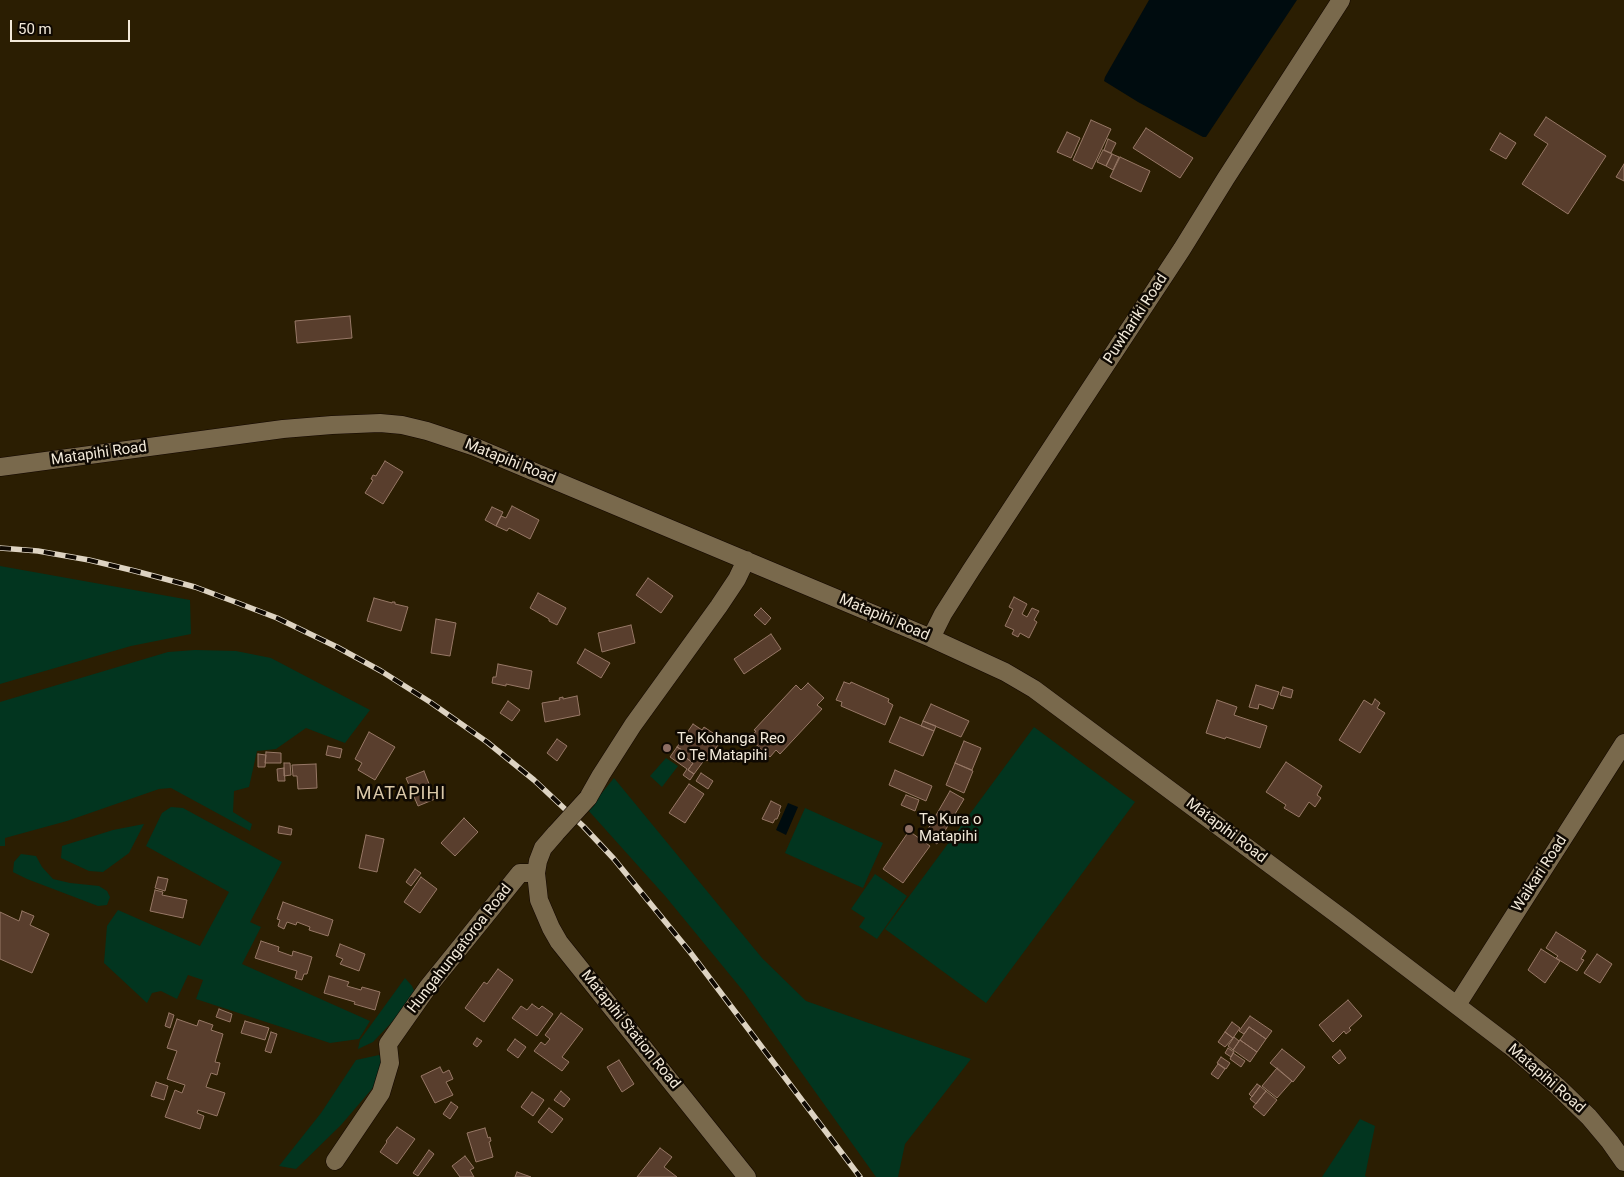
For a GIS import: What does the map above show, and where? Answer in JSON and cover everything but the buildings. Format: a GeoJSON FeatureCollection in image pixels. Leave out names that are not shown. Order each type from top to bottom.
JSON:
{"type":"FeatureCollection","features":[{"type":"Feature","properties":{"kind":"street","name":"Puwhariki Road"},"geometry":{"type":"LineString","coordinates":[[931,638],[943,614],[971,570],[1182,249],[1341,0]]}},
{"type":"Feature","properties":{"kind":"street","name":"Matapihi Road"},"geometry":{"type":"LineString","coordinates":[[0,467],[283,429],[332,424],[380,423],[402,425],[475,447],[931,638],[1005,672],[1034,689],[1457,1005],[1510,1046],[1589,1116],[1624,1162]]}},
{"type":"Feature","properties":{"kind":"street"},"geometry":{"type":"LineString","coordinates":[[536,872],[543,848],[588,798],[633,725],[737,579],[746,560]]}},
{"type":"Feature","properties":{"kind":"street","name":"Waikari Road"},"geometry":{"type":"LineString","coordinates":[[1457,1005],[1624,743]]}},
{"type":"Feature","properties":{"kind":"street","name":"Hungahungatoroa Road"},"geometry":{"type":"LineString","coordinates":[[335,1161],[381,1094],[390,1063],[388,1044],[428,987],[520,873],[536,872]]}},
{"type":"Feature","properties":{"kind":"street","name":"Matapihi Station Road"},"geometry":{"type":"LineString","coordinates":[[536,872],[539,900],[559,942],[747,1177]]}},
{"type":"Feature","properties":{"kind":"green space"},"geometry":{"type":"Polygon","coordinates":[[[0,566],[190,600],[191,634],[131,646],[0,684],[0,566]]]}},
{"type":"Feature","properties":{"kind":"green space"},"geometry":{"type":"Polygon","coordinates":[[[195,650],[236,651],[271,658],[370,710],[345,743],[306,728],[276,749],[257,751],[249,787],[234,791],[233,812],[252,824],[250,831],[171,788],[159,789],[67,821],[5,838],[5,846],[0,846],[0,702],[168,652],[195,650]]]}},
{"type":"Feature","properties":{"kind":"green space"},"geometry":{"type":"Polygon","coordinates":[[[1034,727],[1135,802],[986,1003],[885,929],[1034,727]]]}},
{"type":"Feature","properties":{"kind":"green space"},"geometry":{"type":"Polygon","coordinates":[[[666,758],[678,766],[662,787],[650,776],[666,758]]]}},
{"type":"Feature","properties":{"kind":"green space"},"geometry":{"type":"Polygon","coordinates":[[[614,778],[762,958],[806,1001],[971,1059],[905,1144],[898,1177],[876,1177],[744,992],[666,897],[588,810],[614,778]]]}},
{"type":"Feature","properties":{"kind":"green space"},"geometry":{"type":"Polygon","coordinates":[[[171,807],[183,808],[282,862],[250,922],[261,927],[242,964],[370,1021],[359,1039],[330,1043],[196,999],[203,980],[188,975],[177,999],[161,991],[152,993],[147,1003],[104,963],[107,926],[118,910],[200,946],[229,892],[146,846],[162,813],[171,807]]]}},
{"type":"Feature","properties":{"kind":"green space"},"geometry":{"type":"Polygon","coordinates":[[[805,808],[883,843],[863,888],[785,853],[805,808]]]}},
{"type":"Feature","properties":{"kind":"green space"},"geometry":{"type":"Polygon","coordinates":[[[144,824],[129,853],[103,872],[89,871],[61,858],[62,846],[113,830],[144,824]]]}},
{"type":"Feature","properties":{"kind":"green space"},"geometry":{"type":"Polygon","coordinates":[[[21,854],[36,856],[42,867],[53,879],[99,886],[107,891],[110,897],[107,905],[98,906],[13,872],[14,862],[21,854]]]}},
{"type":"Feature","properties":{"kind":"green space"},"geometry":{"type":"Polygon","coordinates":[[[875,874],[907,896],[877,939],[859,927],[865,918],[851,909],[875,874]]]}},
{"type":"Feature","properties":{"kind":"green space"},"geometry":{"type":"Polygon","coordinates":[[[405,978],[415,993],[411,1002],[373,1042],[358,1049],[360,1040],[405,978]]]}},
{"type":"Feature","properties":{"kind":"green space"},"geometry":{"type":"Polygon","coordinates":[[[379,1055],[385,1061],[377,1083],[341,1125],[296,1169],[279,1166],[321,1113],[356,1060],[379,1055]]]}},
{"type":"Feature","properties":{"kind":"green space"},"geometry":{"type":"Polygon","coordinates":[[[1360,1119],[1375,1126],[1365,1176],[1367,1177],[1322,1177],[1360,1119]]]}},
{"type":"Feature","properties":{"kind":"shaded area"},"geometry":{"type":"Polygon","coordinates":[[[1149,0],[1297,0],[1206,137],[1138,102],[1104,81],[1149,0]]]}},
{"type":"Feature","properties":{"kind":"shaded area"},"geometry":{"type":"Polygon","coordinates":[[[788,803],[798,807],[786,835],[776,830],[788,803]]]}},
{"type":"Feature","properties":{"kind":"railway"},"geometry":{"type":"LineString","coordinates":[[0,548],[38,551],[135,571],[195,587],[277,618],[381,671],[430,702],[487,742],[534,780],[583,826],[614,859],[690,952],[860,1177]]}},
{"type":"Feature","properties":{"kind":"place","name":"Te Kohanga Reo o Te Matapihi"},"geometry":{"type":"Point","coordinates":[667,748]}},
{"type":"Feature","properties":{"kind":"place","name":"Te Kura o Matapihi"},"geometry":{"type":"Point","coordinates":[909,829]}},
{"type":"Feature","properties":{"kind":"district","name":"MATAPIHI"},"geometry":{"type":"Point","coordinates":[401,794]}}]}
